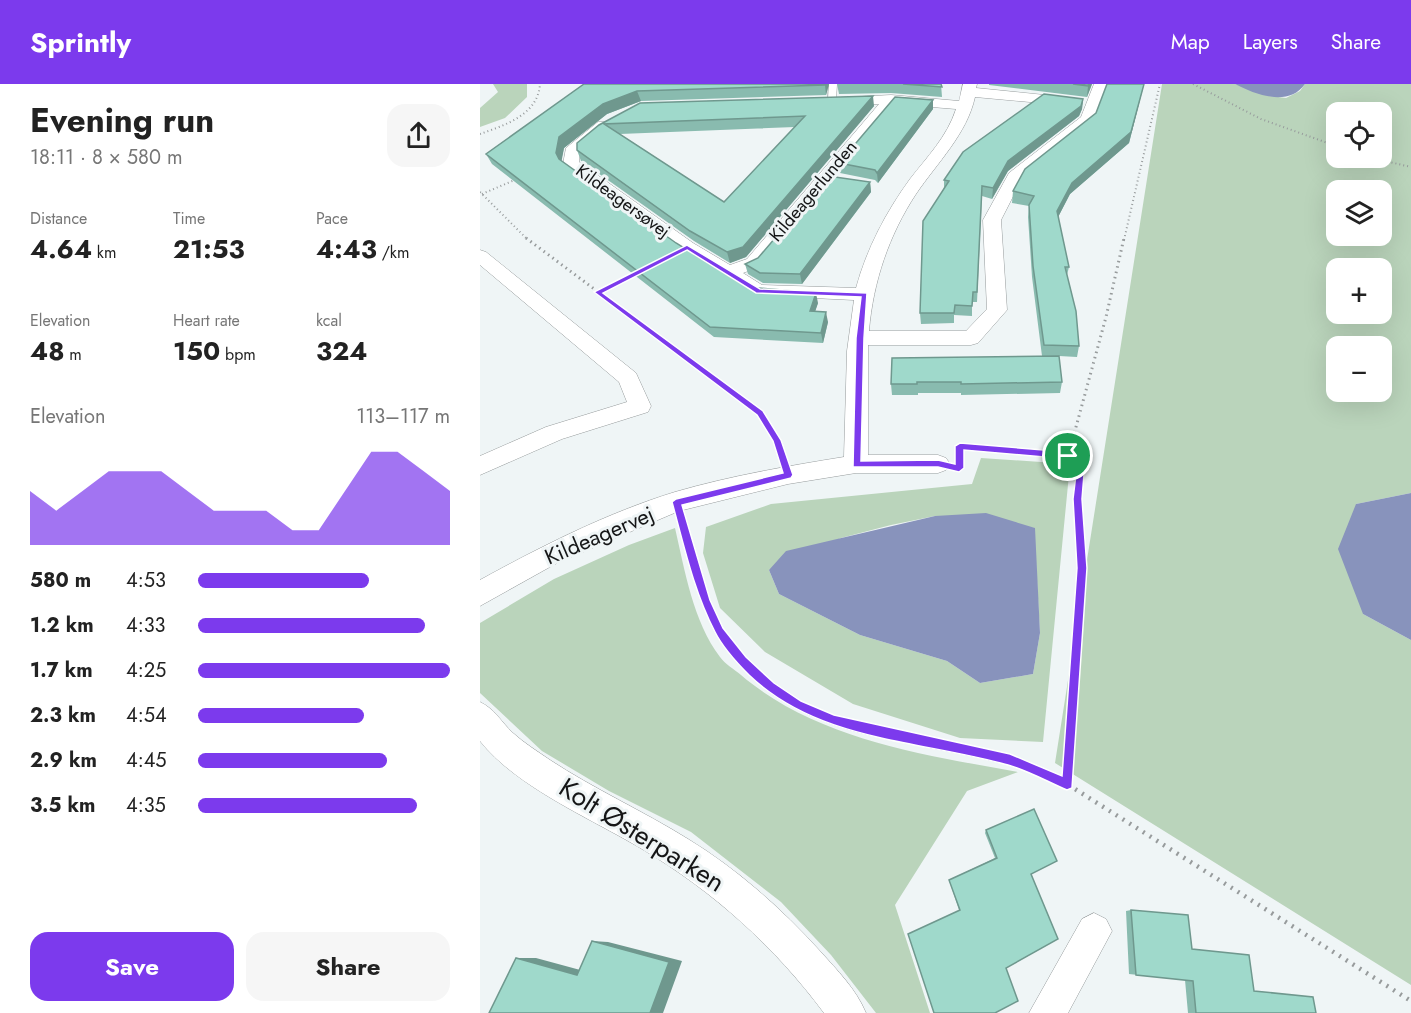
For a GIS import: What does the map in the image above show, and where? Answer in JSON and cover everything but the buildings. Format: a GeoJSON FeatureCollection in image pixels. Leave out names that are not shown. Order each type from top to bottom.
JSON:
{"type":"FeatureCollection","features":[{"type":"Feature","properties":{"kind":"street"},"geometry":{"type":"LineString","coordinates":[[860,338],[971,338],[997,310],[992,220],[1015,176],[1088,118],[1101,84]]}},
{"type":"Feature","properties":{"kind":"street"},"geometry":{"type":"LineString","coordinates":[[826,101],[1027,90],[1094,104]]}},
{"type":"Feature","properties":{"kind":"street"},"geometry":{"type":"LineString","coordinates":[[856,465],[860,338],[865,294],[881,243],[908,193],[943,151],[969,94]]}},
{"type":"Feature","properties":{"kind":"street","name":"Kildeagerlunden"},"geometry":{"type":"LineString","coordinates":[[727,273],[753,263],[891,99]]}},
{"type":"Feature","properties":{"kind":"street","name":"Kildeagersøvej"},"geometry":{"type":"LineString","coordinates":[[613,119],[572,151],[572,164],[727,273],[758,291],[865,294]]}},
{"type":"Feature","properties":{"kind":"street"},"geometry":{"type":"LineString","coordinates":[[824,177],[846,181]]}},
{"type":"Feature","properties":{"kind":"street"},"geometry":{"type":"LineString","coordinates":[[480,256],[489,274],[628,378],[639,406],[554,433],[480,466]]}},
{"type":"Feature","properties":{"kind":"street","name":"Kildeagervej"},"geometry":{"type":"LineString","coordinates":[[480,594],[548,555],[676,502],[788,475],[856,465],[938,464]]}},
{"type":"Feature","properties":{"kind":"street","name":"Kolt Østerparken"},"geometry":{"type":"LineString","coordinates":[[480,717],[503,744],[559,784],[702,867],[766,919],[847,1013]]}},
{"type":"Feature","properties":{"kind":"street"},"geometry":{"type":"LineString","coordinates":[[1055,1010],[1094,930]]}},
{"type":"Feature","properties":{"kind":"lane"},"geometry":{"type":"LineString","coordinates":[[826,101],[833,84]]}},
{"type":"Feature","properties":{"kind":"path"},"geometry":{"type":"LineString","coordinates":[[480,134],[501,126],[531,106],[539,96],[540,84]]}},
{"type":"Feature","properties":{"kind":"path"},"geometry":{"type":"LineString","coordinates":[[1068,456],[1106,317],[1160,84]]}},
{"type":"Feature","properties":{"kind":"path"},"geometry":{"type":"LineString","coordinates":[[1193,84],[1261,119],[1326,142]]}},
{"type":"Feature","properties":{"kind":"path"},"geometry":{"type":"LineString","coordinates":[[1392,163],[1411,167]]}},
{"type":"Feature","properties":{"kind":"path"},"geometry":{"type":"LineString","coordinates":[[522,177],[481,193],[524,237],[760,413],[777,440],[788,475]]}},
{"type":"Feature","properties":{"kind":"path"},"geometry":{"type":"LineString","coordinates":[[598,292],[637,272]]}},
{"type":"Feature","properties":{"kind":"path"},"geometry":{"type":"LineString","coordinates":[[938,464],[959,468],[960,446],[1068,456],[1082,464],[1077,499],[1082,568],[1067,784]]}},
{"type":"Feature","properties":{"kind":"path"},"geometry":{"type":"LineString","coordinates":[[676,502],[705,600],[720,631],[742,661],[770,687],[797,705],[834,721],[1010,760],[1067,784],[1411,1001]]}},
{"type":"Feature","properties":{"kind":"green space"},"geometry":{"type":"Polygon","coordinates":[[[493,84],[527,84],[527,97],[505,118],[480,127],[480,108],[498,92],[493,84]]]}},
{"type":"Feature","properties":{"kind":"green space"},"geometry":{"type":"Polygon","coordinates":[[[1162,84],[1235,84],[1269,96],[1286,98],[1300,91],[1305,84],[1411,84],[1411,493],[1356,504],[1363,614],[1411,640],[1411,985],[1055,763],[1162,84]]]}},
{"type":"Feature","properties":{"kind":"green space"},"geometry":{"type":"Polygon","coordinates":[[[981,458],[1070,464],[1043,742],[960,738],[853,704],[765,652],[720,608],[703,553],[706,527],[771,504],[972,484],[981,458]],[[935,516],[841,538],[769,570],[779,594],[860,635],[947,661],[980,683],[1033,674],[1040,633],[1034,528],[935,516]]]}},
{"type":"Feature","properties":{"kind":"green space"},"geometry":{"type":"Polygon","coordinates":[[[675,528],[691,595],[711,643],[724,662],[771,697],[803,715],[872,741],[946,759],[1018,772],[967,791],[895,905],[930,1013],[876,1013],[831,955],[781,902],[691,832],[609,791],[542,751],[480,693],[480,623],[554,579],[629,545],[675,528]]]}},
{"type":"Feature","properties":{"kind":"water"},"geometry":{"type":"Polygon","coordinates":[[[1235,84],[1305,84],[1290,95],[1272,97],[1235,84]]]}},
{"type":"Feature","properties":{"kind":"water"},"geometry":{"type":"Polygon","coordinates":[[[1411,493],[1411,640],[1363,614],[1338,549],[1356,504],[1411,493]]]}},
{"type":"Feature","properties":{"kind":"water"},"geometry":{"type":"Polygon","coordinates":[[[986,513],[1035,528],[1040,633],[1033,674],[980,683],[947,661],[860,635],[779,594],[769,570],[786,551],[935,516],[986,513]]]}},
{"type":"Feature","properties":{"kind":"route"},"geometry":{"type":"LineString","coordinates":[[687,247],[758,291],[865,294],[860,338],[856,465],[938,464],[959,468],[960,446],[1068,456],[1082,464],[1077,499],[1082,568],[1067,784],[1010,760],[834,721],[797,705],[770,687],[742,661],[720,631],[705,600],[676,502],[788,475],[777,440],[760,413],[598,292],[687,247]]}}]}
